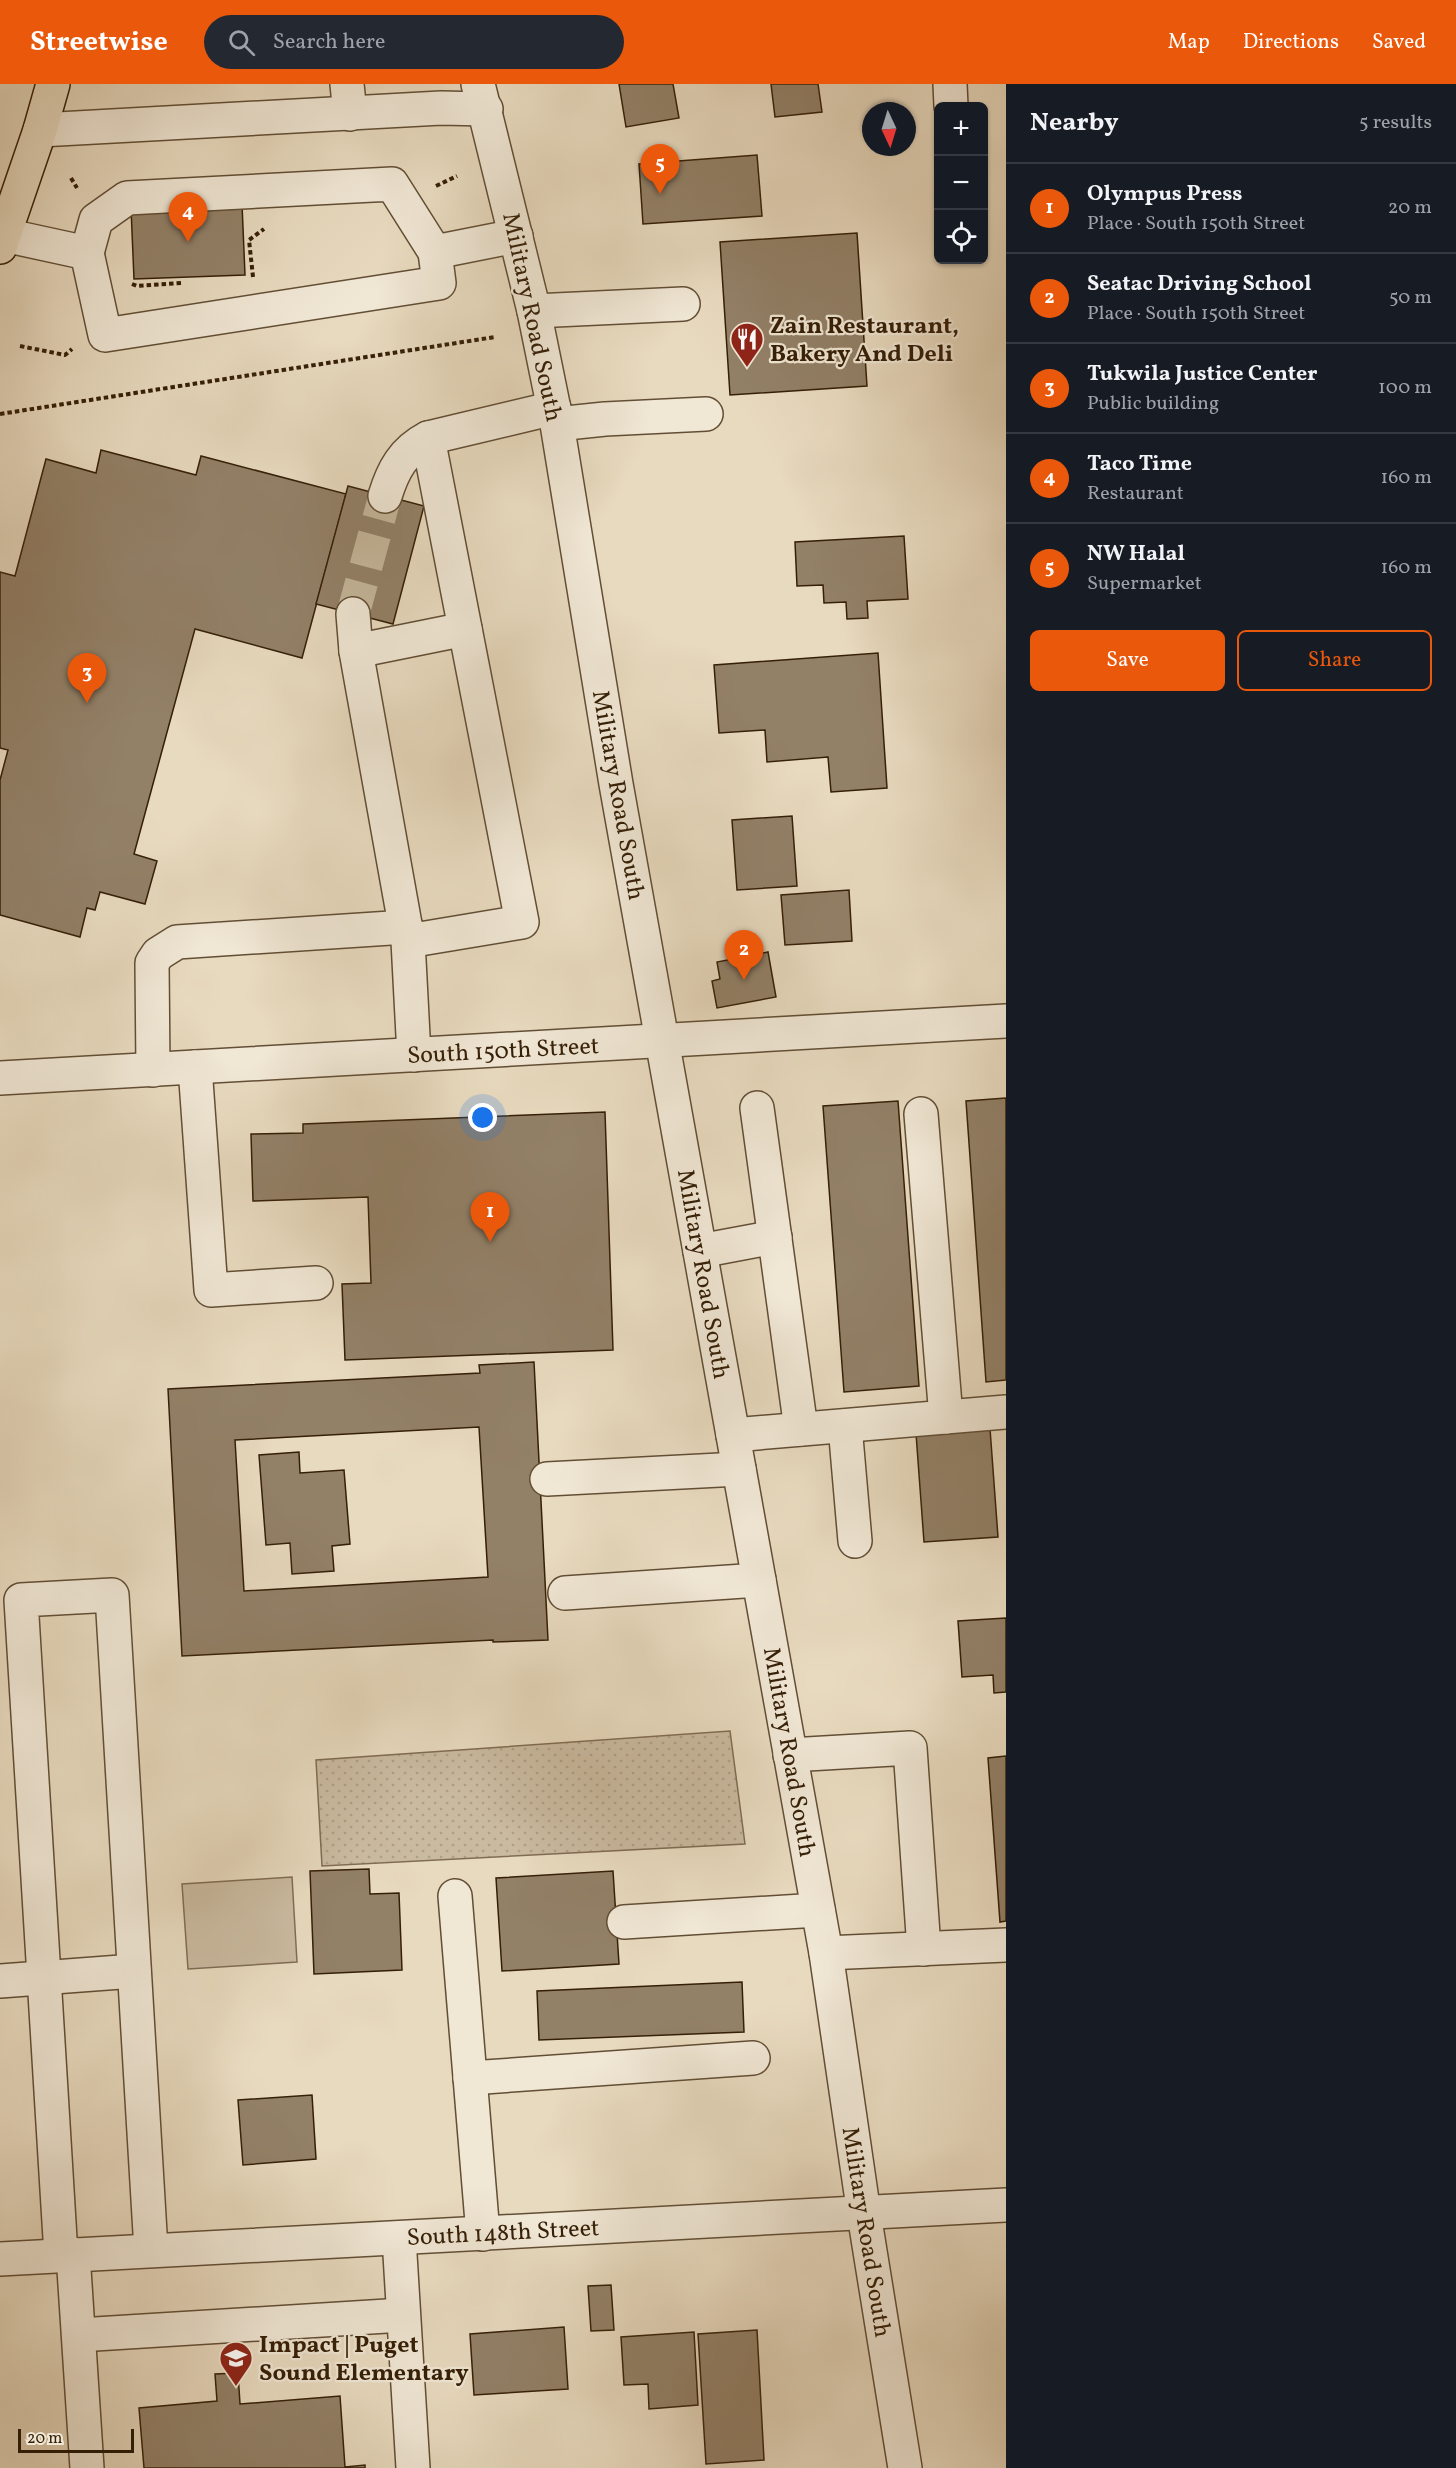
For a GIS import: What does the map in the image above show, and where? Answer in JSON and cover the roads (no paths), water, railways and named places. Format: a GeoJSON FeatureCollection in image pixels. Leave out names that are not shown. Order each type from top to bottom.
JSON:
{"type":"FeatureCollection","features":[{"type":"Feature","properties":{"kind":"main road"},"geometry":{"type":"LineString","coordinates":[[2,241],[40,130],[53,84]]}},
{"type":"Feature","properties":{"kind":"street"},"geometry":{"type":"LineString","coordinates":[[950,84],[951,102]]}},
{"type":"Feature","properties":{"kind":"street"},"geometry":{"type":"LineString","coordinates":[[40,130],[349,99],[441,108],[482,97]]}},
{"type":"Feature","properties":{"kind":"street","name":"Military Road South"},"geometry":{"type":"LineString","coordinates":[[482,97],[534,311],[555,416],[616,784],[826,1953],[864,2214],[905,2468]]}},
{"type":"Feature","properties":{"kind":"street"},"geometry":{"type":"LineString","coordinates":[[392,184],[435,252],[439,283],[105,335],[87,253],[96,220],[127,198],[392,184]]}},
{"type":"Feature","properties":{"kind":"street"},"geometry":{"type":"LineString","coordinates":[[435,252],[516,236]]}},
{"type":"Feature","properties":{"kind":"street"},"geometry":{"type":"LineString","coordinates":[[2,241],[87,253]]}},
{"type":"Feature","properties":{"kind":"street"},"geometry":{"type":"LineString","coordinates":[[534,311],[683,303]]}},
{"type":"Feature","properties":{"kind":"street"},"geometry":{"type":"LineString","coordinates":[[385,496],[393,471],[404,456],[414,445],[428,438],[555,416],[605,419],[706,414]]}},
{"type":"Feature","properties":{"kind":"street"},"geometry":{"type":"LineString","coordinates":[[153,1070],[152,963],[158,954],[177,942],[407,934],[522,922],[428,438]]}},
{"type":"Feature","properties":{"kind":"street"},"geometry":{"type":"LineString","coordinates":[[353,614],[356,651],[407,934],[414,1055]]}},
{"type":"Feature","properties":{"kind":"street"},"geometry":{"type":"LineString","coordinates":[[356,651],[465,629]]}},
{"type":"Feature","properties":{"kind":"street","name":"South 150th Street"},"geometry":{"type":"LineString","coordinates":[[0,1078],[1006,1021]]}},
{"type":"Feature","properties":{"kind":"street"},"geometry":{"type":"LineString","coordinates":[[195,1067],[211,1290],[316,1283]]}},
{"type":"Feature","properties":{"kind":"street"},"geometry":{"type":"LineString","coordinates":[[757,1108],[801,1430]]}},
{"type":"Feature","properties":{"kind":"street"},"geometry":{"type":"LineString","coordinates":[[921,1114],[945,1417]]}},
{"type":"Feature","properties":{"kind":"street"},"geometry":{"type":"LineString","coordinates":[[700,1251],[775,1237]]}},
{"type":"Feature","properties":{"kind":"street"},"geometry":{"type":"LineString","coordinates":[[733,1436],[1006,1412]]}},
{"type":"Feature","properties":{"kind":"street"},"geometry":{"type":"LineString","coordinates":[[845,1426],[855,1541]]}},
{"type":"Feature","properties":{"kind":"street"},"geometry":{"type":"LineString","coordinates":[[547,1479],[739,1469]]}},
{"type":"Feature","properties":{"kind":"street"},"geometry":{"type":"LineString","coordinates":[[565,1593],[759,1580]]}},
{"type":"Feature","properties":{"kind":"street"},"geometry":{"type":"LineString","coordinates":[[87,2468],[78,2335],[67,2255],[44,1979],[21,1600],[112,1595],[151,2250]]}},
{"type":"Feature","properties":{"kind":"street"},"geometry":{"type":"LineString","coordinates":[[790,1755],[910,1748],[924,1949]]}},
{"type":"Feature","properties":{"kind":"street"},"geometry":{"type":"LineString","coordinates":[[455,1896],[483,2234]]}},
{"type":"Feature","properties":{"kind":"street"},"geometry":{"type":"LineString","coordinates":[[624,1922],[818,1910]]}},
{"type":"Feature","properties":{"kind":"street"},"geometry":{"type":"LineString","coordinates":[[826,1953],[1006,1945]]}},
{"type":"Feature","properties":{"kind":"street"},"geometry":{"type":"LineString","coordinates":[[0,1981],[134,1971]]}},
{"type":"Feature","properties":{"kind":"street"},"geometry":{"type":"LineString","coordinates":[[470,2078],[753,2058]]}},
{"type":"Feature","properties":{"kind":"street","name":"South 148th Street"},"geometry":{"type":"LineString","coordinates":[[0,2259],[1006,2205]]}},
{"type":"Feature","properties":{"kind":"street"},"geometry":{"type":"LineString","coordinates":[[399,2238],[413,2468]]}},
{"type":"Feature","properties":{"kind":"street"},"geometry":{"type":"LineString","coordinates":[[78,2335],[403,2315]]}},
{"type":"Feature","properties":{"kind":"tunnel"},"geometry":{"type":"LineString","coordinates":[[353,614],[385,496]]}},
{"type":"Feature","properties":{"kind":"place","name":"NW Halal"},"geometry":{"type":"Point","coordinates":[660,194]}},
{"type":"Feature","properties":{"kind":"place","name":"Taco Time"},"geometry":{"type":"Point","coordinates":[188,242]}},
{"type":"Feature","properties":{"kind":"place","name":"Zain Restaurant, Bakery And Deli"},"geometry":{"type":"Point","coordinates":[747,368]}},
{"type":"Feature","properties":{"kind":"place","name":"Tukwila Justice Center"},"geometry":{"type":"Point","coordinates":[87,703]}},
{"type":"Feature","properties":{"kind":"place","name":"Seatac Driving School"},"geometry":{"type":"Point","coordinates":[744,980]}},
{"type":"Feature","properties":{"kind":"place","name":"Olympus Press"},"geometry":{"type":"Point","coordinates":[490,1242]}},
{"type":"Feature","properties":{"kind":"place","name":"Impact | Puget Sound Elementary"},"geometry":{"type":"Point","coordinates":[236,2387]}}]}
